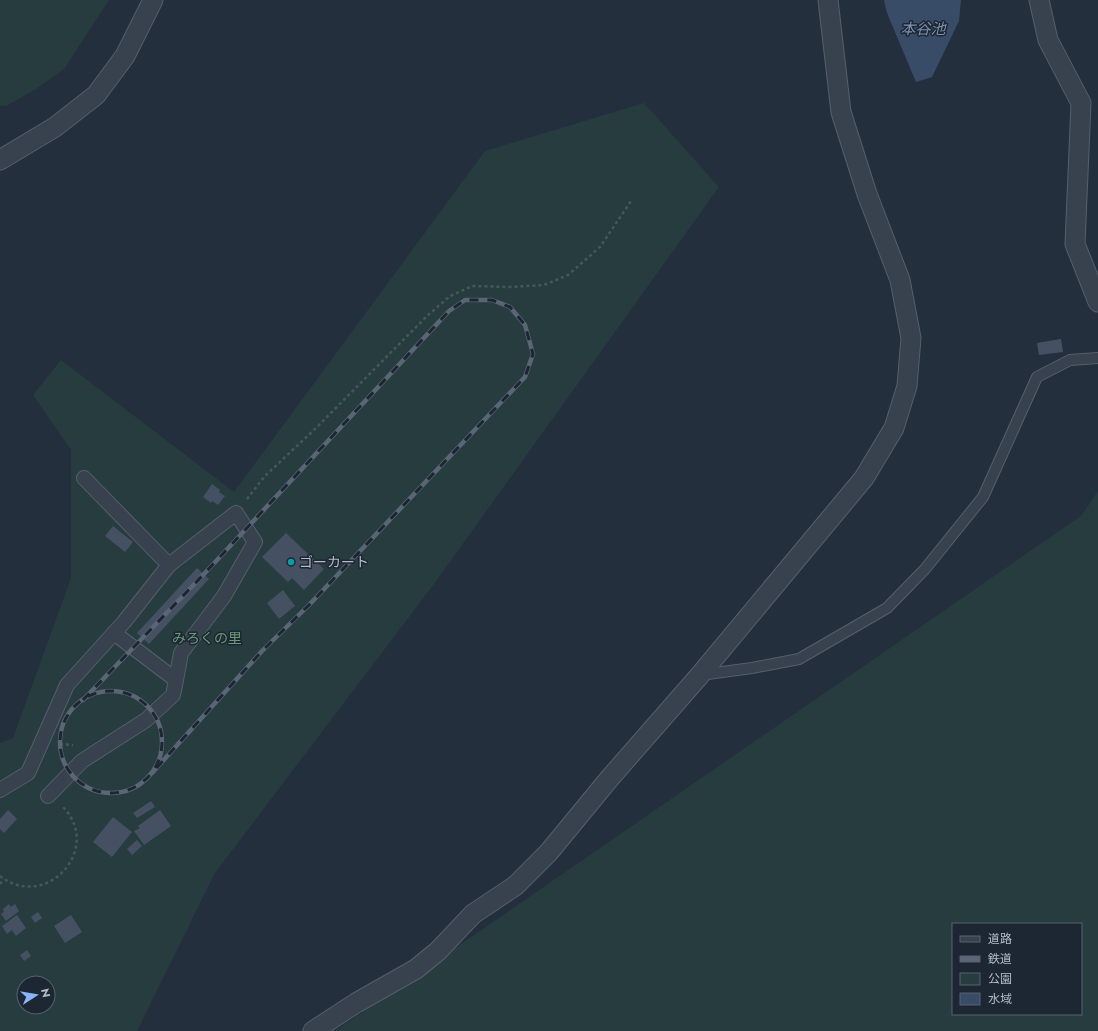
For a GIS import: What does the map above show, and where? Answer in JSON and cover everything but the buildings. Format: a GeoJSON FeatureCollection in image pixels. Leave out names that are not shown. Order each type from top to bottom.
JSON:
{"type":"FeatureCollection","features":[{"type":"Feature","properties":{"kind":"street"},"geometry":{"type":"LineString","coordinates":[[0,160],[55,127],[96,95],[125,56],[153,0]]}},
{"type":"Feature","properties":{"kind":"street"},"geometry":{"type":"LineString","coordinates":[[313,1031],[356,1003],[416,969],[438,951],[473,914],[515,886],[549,852],[609,779],[700,676],[864,478],[894,428],[907,386],[911,338],[900,280],[867,194],[841,112],[828,0]]}},
{"type":"Feature","properties":{"kind":"street"},"geometry":{"type":"LineString","coordinates":[[1039,0],[1048,40],[1081,103],[1074,244],[1098,302]]}},
{"type":"Feature","properties":{"kind":"street"},"geometry":{"type":"LineString","coordinates":[[84,478],[169,565]]}},
{"type":"Feature","properties":{"kind":"street"},"geometry":{"type":"LineString","coordinates":[[0,790],[28,773],[67,685],[114,633],[169,565],[236,513],[255,542],[224,596],[181,653],[173,695],[146,720],[82,761],[48,796]]}},
{"type":"Feature","properties":{"kind":"street"},"geometry":{"type":"LineString","coordinates":[[114,633],[176,680]]}},
{"type":"Feature","properties":{"kind":"lane"},"geometry":{"type":"LineString","coordinates":[[700,676],[799,659],[887,608],[925,569],[982,497],[1037,377],[1070,360],[1098,358]]}},
{"type":"Feature","properties":{"kind":"path"},"geometry":{"type":"LineString","coordinates":[[236,513],[265,476],[426,316],[450,296],[472,286],[509,287],[544,285],[568,275],[600,247],[631,201]]}},
{"type":"Feature","properties":{"kind":"path"},"geometry":{"type":"LineString","coordinates":[[0,876],[7,882],[23,887],[38,886],[53,881],[65,870],[74,857],[77,842],[75,826],[68,812],[57,801],[48,796]]}},
{"type":"Feature","properties":{"kind":"path"},"geometry":{"type":"LineString","coordinates":[[0,884],[4,879]]}},
{"type":"Feature","properties":{"kind":"green space"},"geometry":{"type":"Polygon","coordinates":[[[0,0],[109,0],[64,69],[36,89],[6,106],[0,106],[0,0]]]}},
{"type":"Feature","properties":{"kind":"green space","name":"みろくの里"},"geometry":{"type":"Polygon","coordinates":[[[644,103],[719,187],[434,584],[215,873],[137,1031],[0,1031],[0,743],[13,738],[71,578],[71,450],[33,395],[61,360],[234,492],[485,151],[644,103]]]}},
{"type":"Feature","properties":{"kind":"green space"},"geometry":{"type":"Polygon","coordinates":[[[1098,491],[1098,1031],[335,1031],[1081,516],[1098,491]]]}},
{"type":"Feature","properties":{"kind":"water","name":"本谷池"},"geometry":{"type":"Polygon","coordinates":[[[884,0],[961,0],[959,21],[932,77],[916,82],[887,13],[884,0]]]}},
{"type":"Feature","properties":{"kind":"railway"},"geometry":{"type":"LineString","coordinates":[[83,700],[204,574],[449,311],[465,300],[492,300],[510,307],[525,325],[533,354],[525,377],[309,605],[262,651],[152,773]]}},
{"type":"Feature","properties":{"kind":"railway"},"geometry":{"type":"LineString","coordinates":[[111,691],[130,695],[147,706],[158,723],[162,742],[158,761],[147,778],[130,789],[111,793],[92,789],[75,778],[64,761],[60,742],[64,723],[75,706],[92,695],[111,691]]}},
{"type":"Feature","properties":{"kind":"place","name":"ゴーカート"},"geometry":{"type":"Point","coordinates":[291,562]}}]}
